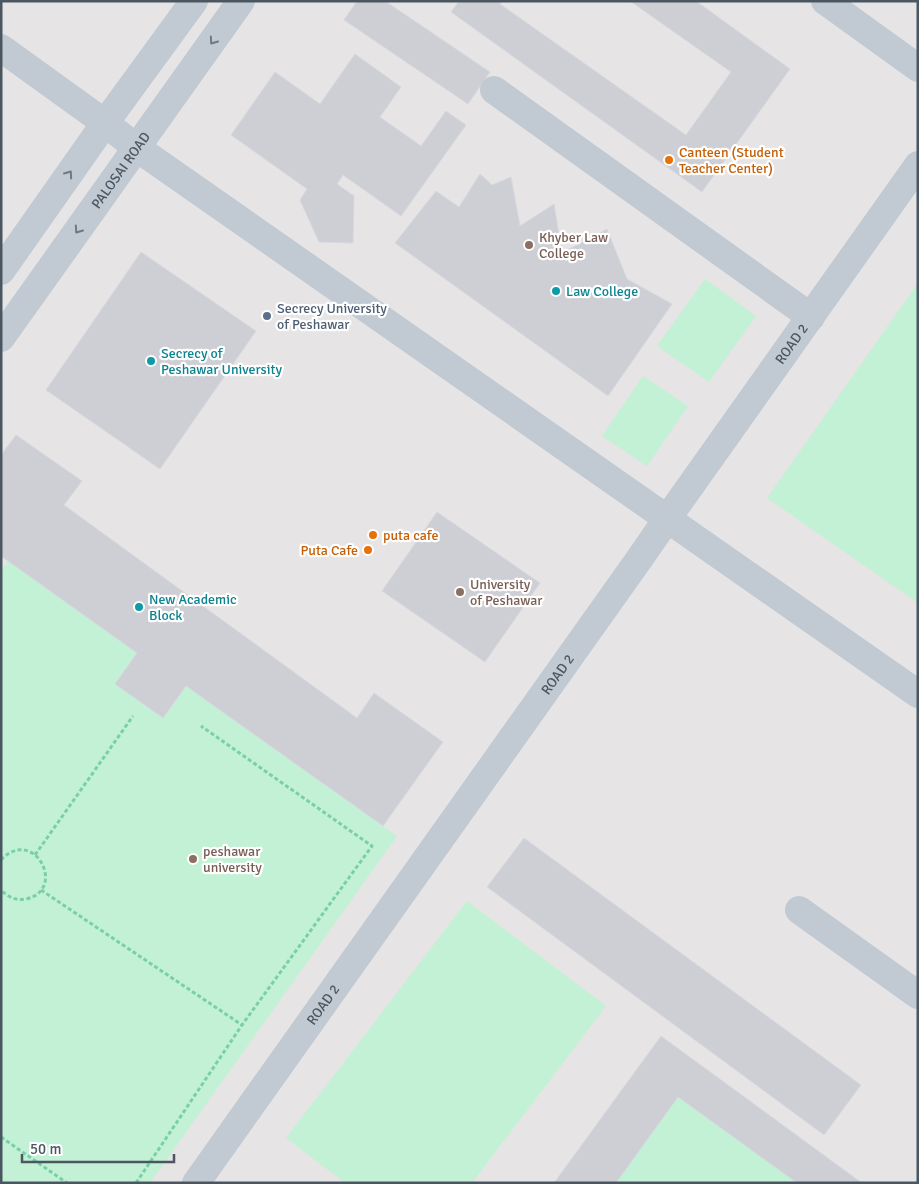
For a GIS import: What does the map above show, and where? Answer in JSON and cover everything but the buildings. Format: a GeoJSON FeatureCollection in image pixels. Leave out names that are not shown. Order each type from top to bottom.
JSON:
{"type":"FeatureCollection","features":[{"type":"Feature","properties":{"kind":"street"},"geometry":{"type":"LineString","coordinates":[[1,271],[194,1]]}},
{"type":"Feature","properties":{"kind":"street","name":"PALOSAI ROAD"},"geometry":{"type":"LineString","coordinates":[[1,338],[241,1]]}},
{"type":"Feature","properties":{"kind":"street"},"geometry":{"type":"LineString","coordinates":[[826,1],[853,9],[918,68]]}},
{"type":"Feature","properties":{"kind":"street"},"geometry":{"type":"LineString","coordinates":[[1,48],[137,148],[918,694]]}},
{"type":"Feature","properties":{"kind":"street"},"geometry":{"type":"LineString","coordinates":[[494,90],[810,317]]}},
{"type":"Feature","properties":{"kind":"street","name":"ROAD 2"},"geometry":{"type":"LineString","coordinates":[[196,1183],[918,165]]}},
{"type":"Feature","properties":{"kind":"street"},"geometry":{"type":"LineString","coordinates":[[799,910],[918,995]]}},
{"type":"Feature","properties":{"kind":"path"},"geometry":{"type":"LineString","coordinates":[[35,855],[133,716]]}},
{"type":"Feature","properties":{"kind":"path"},"geometry":{"type":"LineString","coordinates":[[136,1183],[242,1025],[372,846],[201,726]]}},
{"type":"Feature","properties":{"kind":"path"},"geometry":{"type":"LineString","coordinates":[[1,860],[12,852],[28,851],[41,860],[46,875],[41,890],[35,896],[20,900],[12,898],[1,890]]}},
{"type":"Feature","properties":{"kind":"path"},"geometry":{"type":"LineString","coordinates":[[41,890],[242,1025]]}},
{"type":"Feature","properties":{"kind":"path"},"geometry":{"type":"LineString","coordinates":[[1,899],[5,894]]}},
{"type":"Feature","properties":{"kind":"path"},"geometry":{"type":"LineString","coordinates":[[1,1137],[67,1183]]}},
{"type":"Feature","properties":{"kind":"shaded area","name":"University of Peshawar"},"geometry":{"type":"Polygon","coordinates":[[[1,1],[918,1],[918,1183],[1,1183],[1,1]]]}},
{"type":"Feature","properties":{"kind":"green space"},"geometry":{"type":"Polygon","coordinates":[[[705,279],[756,316],[709,382],[657,346],[705,279]]]}},
{"type":"Feature","properties":{"kind":"green space"},"geometry":{"type":"Polygon","coordinates":[[[918,283],[918,603],[767,498],[918,283]]]}},
{"type":"Feature","properties":{"kind":"green space"},"geometry":{"type":"Polygon","coordinates":[[[643,376],[688,406],[647,466],[602,436],[643,376]]]}},
{"type":"Feature","properties":{"kind":"green space"},"geometry":{"type":"Polygon","coordinates":[[[8,561],[137,653],[115,684],[163,718],[186,686],[397,836],[150,1183],[17,1183],[14,1181],[12,1183],[1,1183],[1,571],[8,561]]]}},
{"type":"Feature","properties":{"kind":"green space"},"geometry":{"type":"Polygon","coordinates":[[[467,901],[606,1006],[472,1183],[345,1183],[286,1138],[467,901]]]}},
{"type":"Feature","properties":{"kind":"green space"},"geometry":{"type":"Polygon","coordinates":[[[678,1097],[797,1183],[616,1183],[678,1097]]]}},
{"type":"Feature","properties":{"kind":"place","name":"Canteen (Student Teacher Center)"},"geometry":{"type":"Point","coordinates":[669,160]}},
{"type":"Feature","properties":{"kind":"place","name":"Khyber Law College"},"geometry":{"type":"Point","coordinates":[529,245]}},
{"type":"Feature","properties":{"kind":"place","name":"Law College"},"geometry":{"type":"Point","coordinates":[556,291]}},
{"type":"Feature","properties":{"kind":"place","name":"Secrecy University of Peshawar"},"geometry":{"type":"Point","coordinates":[267,316]}},
{"type":"Feature","properties":{"kind":"place","name":"Secrecy of Peshawar University"},"geometry":{"type":"Point","coordinates":[151,361]}},
{"type":"Feature","properties":{"kind":"place","name":"puta cafe"},"geometry":{"type":"Point","coordinates":[373,535]}},
{"type":"Feature","properties":{"kind":"place","name":"Puta Cafe"},"geometry":{"type":"Point","coordinates":[368,550]}},
{"type":"Feature","properties":{"kind":"place","name":"University of Peshawar"},"geometry":{"type":"Point","coordinates":[460,592]}},
{"type":"Feature","properties":{"kind":"place","name":"New Academic Block"},"geometry":{"type":"Point","coordinates":[139,607]}},
{"type":"Feature","properties":{"kind":"place","name":"peshawar university"},"geometry":{"type":"Point","coordinates":[193,859]}}]}
